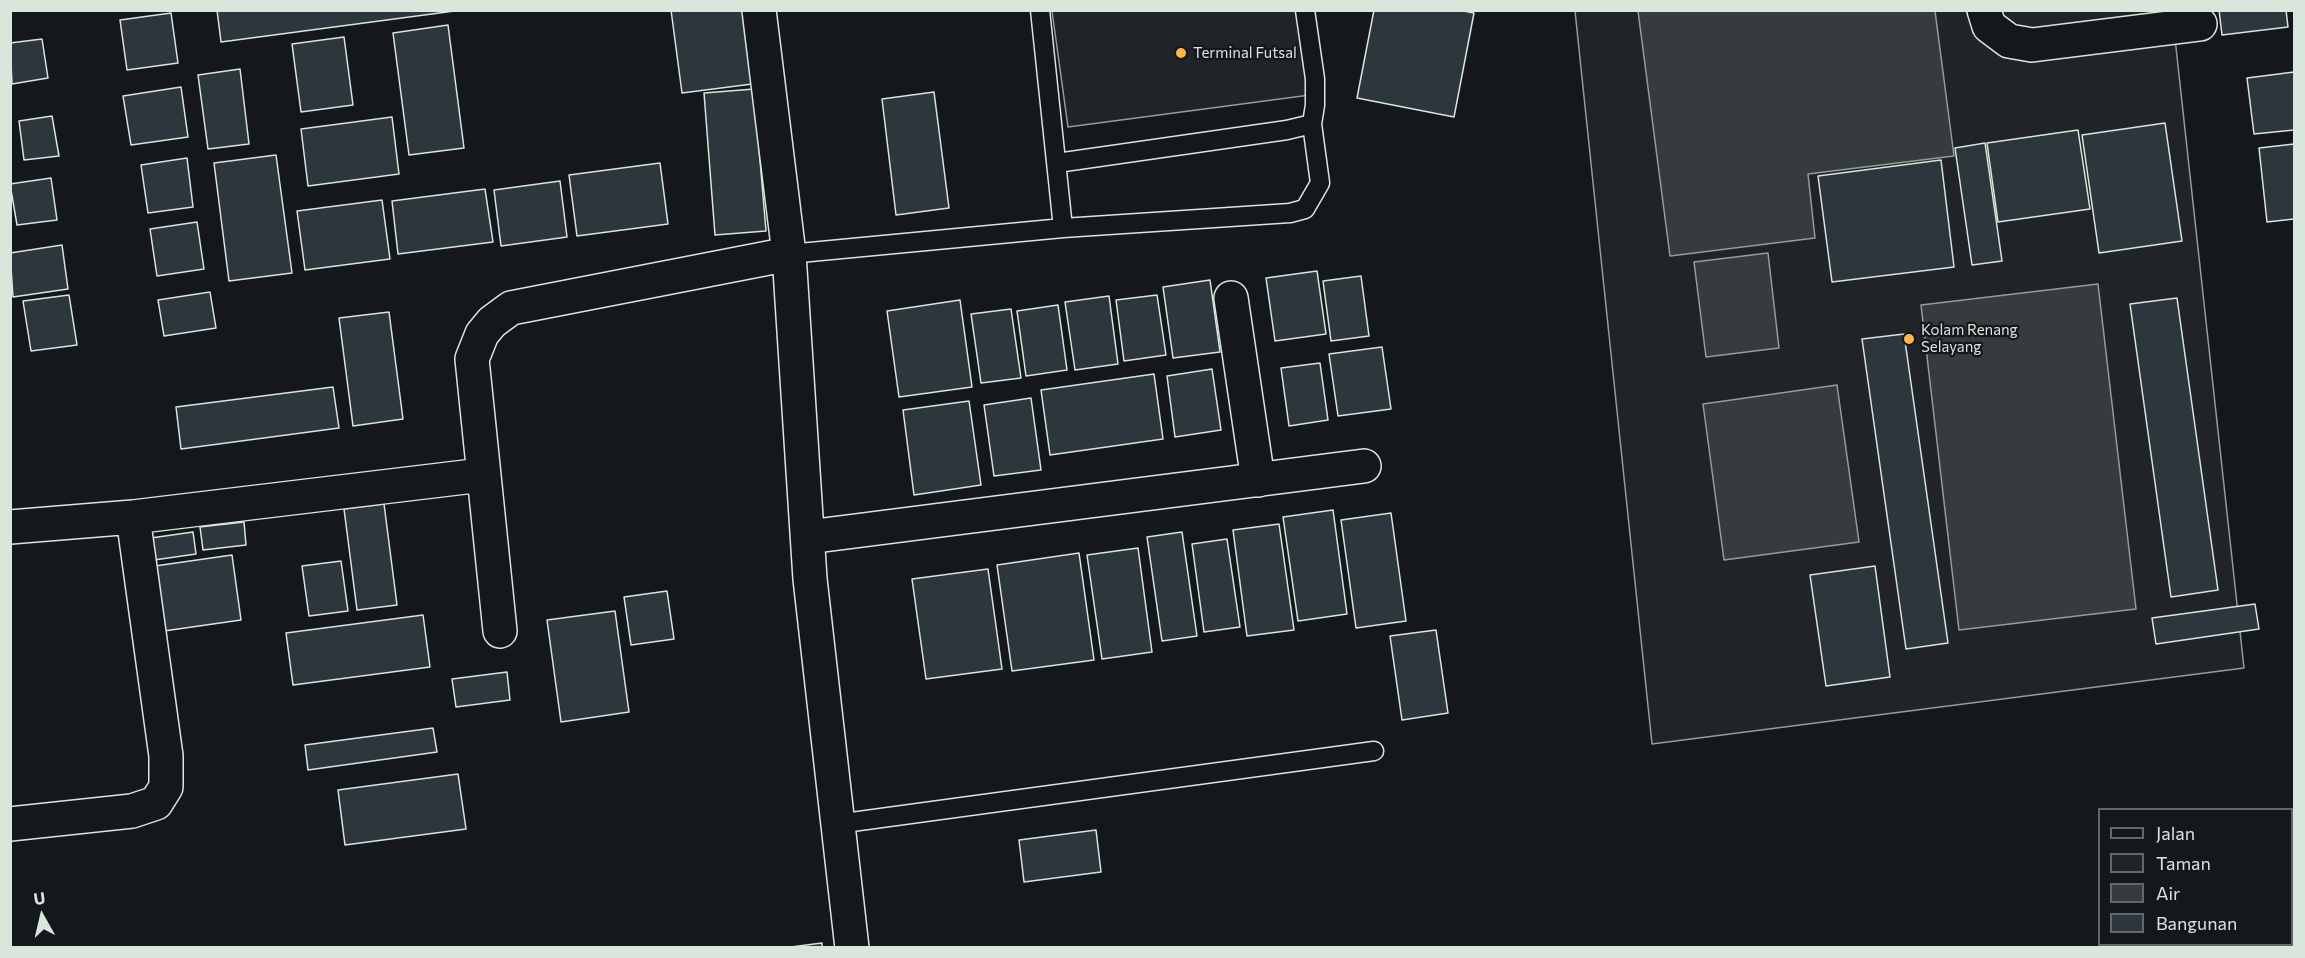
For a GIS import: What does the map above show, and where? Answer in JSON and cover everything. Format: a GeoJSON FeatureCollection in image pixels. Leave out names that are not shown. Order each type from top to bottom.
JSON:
{"type":"FeatureCollection","features":[{"type":"Feature","properties":{"kind":"street"},"geometry":{"type":"LineString","coordinates":[[759,10],[789,254],[810,579],[852,948]]}},
{"type":"Feature","properties":{"kind":"street"},"geometry":{"type":"LineString","coordinates":[[1984,10],[1989,26],[2009,41],[2032,45],[2200,24]]}},
{"type":"Feature","properties":{"kind":"street"},"geometry":{"type":"LineString","coordinates":[[500,631],[482,475],[472,359],[482,334],[492,322],[511,308],[789,254]]}},
{"type":"Feature","properties":{"kind":"street"},"geometry":{"type":"LineString","coordinates":[[1231,298],[1258,480]]}},
{"type":"Feature","properties":{"kind":"street"},"geometry":{"type":"LineString","coordinates":[[808,537],[1364,466]]}},
{"type":"Feature","properties":{"kind":"street"},"geometry":{"type":"LineString","coordinates":[[10,527],[133,517],[482,475]]}},
{"type":"Feature","properties":{"kind":"street"},"geometry":{"type":"LineString","coordinates":[[10,824],[132,811],[156,803],[166,788],[166,756],[133,517]]}},
{"type":"Feature","properties":{"kind":"lane"},"geometry":{"type":"LineString","coordinates":[[1040,10],[1063,228]]}},
{"type":"Feature","properties":{"kind":"lane"},"geometry":{"type":"LineString","coordinates":[[789,254],[1063,228],[1290,213],[1305,209],[1320,183],[1311,124],[1315,105],[1315,79],[1305,10]]}},
{"type":"Feature","properties":{"kind":"lane"},"geometry":{"type":"LineString","coordinates":[[1057,163],[1287,130],[1311,124]]}},
{"type":"Feature","properties":{"kind":"lane"},"geometry":{"type":"LineString","coordinates":[[837,824],[1374,751]]}},
{"type":"Feature","properties":{"kind":"green space","name":"Terminal Futsal"},"geometry":{"type":"Polygon","coordinates":[[[1052,11],[1299,11],[1310,95],[1068,127],[1052,11]]]}},
{"type":"Feature","properties":{"kind":"green space","name":"Kolam Renang Selayang"},"geometry":{"type":"Polygon","coordinates":[[[1575,11],[2172,11],[2244,668],[1652,744],[1575,11]]]}},
{"type":"Feature","properties":{"kind":"water"},"geometry":{"type":"Polygon","coordinates":[[[1638,11],[1935,11],[1954,156],[1808,174],[1815,238],[1670,256],[1638,11]]]}},
{"type":"Feature","properties":{"kind":"water"},"geometry":{"type":"Polygon","coordinates":[[[1768,253],[1779,348],[1706,357],[1694,262],[1768,253]]]}},
{"type":"Feature","properties":{"kind":"water"},"geometry":{"type":"Polygon","coordinates":[[[2098,284],[2136,609],[1959,630],[1921,305],[2098,284]]]}},
{"type":"Feature","properties":{"kind":"water"},"geometry":{"type":"Polygon","coordinates":[[[1837,385],[1859,542],[1724,560],[1703,404],[1837,385]]]}},
{"type":"Feature","properties":{"kind":"building"},"geometry":{"type":"Polygon","coordinates":[[[217,10],[462,10],[221,42],[217,10]]]}},
{"type":"Feature","properties":{"kind":"building"},"geometry":{"type":"Polygon","coordinates":[[[671,10],[750,10],[760,83],[682,93],[671,10]]]}},
{"type":"Feature","properties":{"kind":"building"},"geometry":{"type":"Polygon","coordinates":[[[1374,10],[1458,10],[1474,13],[1454,117],[1357,98],[1374,10]]]}},
{"type":"Feature","properties":{"kind":"building"},"geometry":{"type":"Polygon","coordinates":[[[2219,10],[2286,10],[2288,27],[2222,35],[2219,10]]]}},
{"type":"Feature","properties":{"kind":"building"},"geometry":{"type":"Polygon","coordinates":[[[171,13],[178,63],[127,70],[120,20],[171,13]]]}},
{"type":"Feature","properties":{"kind":"building"},"geometry":{"type":"Polygon","coordinates":[[[448,25],[464,148],[409,155],[393,33],[448,25]]]}},
{"type":"Feature","properties":{"kind":"building"},"geometry":{"type":"Polygon","coordinates":[[[344,37],[353,105],[301,112],[292,44],[344,37]]]}},
{"type":"Feature","properties":{"kind":"building"},"geometry":{"type":"Polygon","coordinates":[[[42,39],[48,78],[12,84],[10,43],[42,39]]]}},
{"type":"Feature","properties":{"kind":"building"},"geometry":{"type":"Polygon","coordinates":[[[240,69],[249,144],[208,149],[198,75],[240,69]]]}},
{"type":"Feature","properties":{"kind":"building"},"geometry":{"type":"Polygon","coordinates":[[[2294,72],[2294,130],[2254,134],[2247,78],[2294,72]]]}},
{"type":"Feature","properties":{"kind":"building"},"geometry":{"type":"Polygon","coordinates":[[[181,87],[188,137],[131,145],[123,96],[181,87]]]}},
{"type":"Feature","properties":{"kind":"building"},"geometry":{"type":"Polygon","coordinates":[[[754,89],[766,231],[715,235],[704,93],[754,89]]]}},
{"type":"Feature","properties":{"kind":"building"},"geometry":{"type":"Polygon","coordinates":[[[934,92],[949,208],[896,215],[882,99],[934,92]]]}},
{"type":"Feature","properties":{"kind":"building"},"geometry":{"type":"Polygon","coordinates":[[[52,116],[59,156],[24,160],[19,121],[52,116]]]}},
{"type":"Feature","properties":{"kind":"building"},"geometry":{"type":"Polygon","coordinates":[[[392,117],[399,174],[308,186],[301,129],[392,117]]]}},
{"type":"Feature","properties":{"kind":"building"},"geometry":{"type":"Polygon","coordinates":[[[2165,123],[2182,241],[2099,253],[2082,135],[2165,123]]]}},
{"type":"Feature","properties":{"kind":"building"},"geometry":{"type":"Polygon","coordinates":[[[2078,130],[2090,209],[1998,222],[1987,143],[2078,130]]]}},
{"type":"Feature","properties":{"kind":"building"},"geometry":{"type":"Polygon","coordinates":[[[1985,143],[2002,261],[1972,265],[1955,148],[1985,143]]]}},
{"type":"Feature","properties":{"kind":"building"},"geometry":{"type":"Polygon","coordinates":[[[2294,144],[2294,219],[2267,222],[2259,148],[2294,144]]]}},
{"type":"Feature","properties":{"kind":"building"},"geometry":{"type":"Polygon","coordinates":[[[276,155],[292,273],[229,281],[214,163],[276,155]]]}},
{"type":"Feature","properties":{"kind":"building"},"geometry":{"type":"Polygon","coordinates":[[[187,158],[193,207],[148,213],[141,165],[187,158]]]}},
{"type":"Feature","properties":{"kind":"building"},"geometry":{"type":"Polygon","coordinates":[[[1941,160],[1954,267],[1832,282],[1818,176],[1941,160]]]}},
{"type":"Feature","properties":{"kind":"building"},"geometry":{"type":"Polygon","coordinates":[[[660,163],[668,224],[577,236],[569,175],[660,163]]]}},
{"type":"Feature","properties":{"kind":"building"},"geometry":{"type":"Polygon","coordinates":[[[51,178],[57,220],[17,225],[10,184],[51,178]]]}},
{"type":"Feature","properties":{"kind":"building"},"geometry":{"type":"Polygon","coordinates":[[[560,181],[567,237],[501,246],[494,190],[560,181]]]}},
{"type":"Feature","properties":{"kind":"building"},"geometry":{"type":"Polygon","coordinates":[[[485,189],[493,242],[398,254],[392,201],[485,189]]]}},
{"type":"Feature","properties":{"kind":"building"},"geometry":{"type":"Polygon","coordinates":[[[382,200],[390,259],[305,270],[297,211],[382,200]]]}},
{"type":"Feature","properties":{"kind":"building"},"geometry":{"type":"Polygon","coordinates":[[[197,222],[204,269],[157,276],[150,229],[197,222]]]}},
{"type":"Feature","properties":{"kind":"building"},"geometry":{"type":"Polygon","coordinates":[[[62,245],[68,289],[13,297],[10,253],[62,245]]]}},
{"type":"Feature","properties":{"kind":"building"},"geometry":{"type":"Polygon","coordinates":[[[1317,271],[1326,334],[1275,341],[1266,278],[1317,271]]]}},
{"type":"Feature","properties":{"kind":"building"},"geometry":{"type":"Polygon","coordinates":[[[1361,276],[1369,336],[1331,341],[1323,281],[1361,276]]]}},
{"type":"Feature","properties":{"kind":"building"},"geometry":{"type":"Polygon","coordinates":[[[1210,280],[1220,352],[1173,358],[1163,287],[1210,280]]]}},
{"type":"Feature","properties":{"kind":"building"},"geometry":{"type":"Polygon","coordinates":[[[210,292],[216,328],[164,336],[158,300],[210,292]]]}},
{"type":"Feature","properties":{"kind":"building"},"geometry":{"type":"Polygon","coordinates":[[[69,295],[77,345],[31,351],[23,301],[69,295]]]}},
{"type":"Feature","properties":{"kind":"building"},"geometry":{"type":"Polygon","coordinates":[[[1157,295],[1166,355],[1124,361],[1116,300],[1157,295]]]}},
{"type":"Feature","properties":{"kind":"building"},"geometry":{"type":"Polygon","coordinates":[[[1109,296],[1118,364],[1075,370],[1065,302],[1109,296]]]}},
{"type":"Feature","properties":{"kind":"building"},"geometry":{"type":"Polygon","coordinates":[[[2177,298],[2218,590],[2171,597],[2130,304],[2177,298]]]}},
{"type":"Feature","properties":{"kind":"building"},"geometry":{"type":"Polygon","coordinates":[[[960,300],[972,387],[899,397],[887,311],[960,300]]]}},
{"type":"Feature","properties":{"kind":"building"},"geometry":{"type":"Polygon","coordinates":[[[1058,305],[1067,370],[1026,376],[1017,311],[1058,305]]]}},
{"type":"Feature","properties":{"kind":"building"},"geometry":{"type":"Polygon","coordinates":[[[1011,309],[1021,378],[981,383],[971,314],[1011,309]]]}},
{"type":"Feature","properties":{"kind":"building"},"geometry":{"type":"Polygon","coordinates":[[[389,312],[403,419],[353,426],[339,318],[389,312]]]}},
{"type":"Feature","properties":{"kind":"building"},"geometry":{"type":"Polygon","coordinates":[[[1904,334],[1948,643],[1906,649],[1862,339],[1904,334]]]}},
{"type":"Feature","properties":{"kind":"building"},"geometry":{"type":"Polygon","coordinates":[[[1382,347],[1391,409],[1338,416],[1329,354],[1382,347]]]}},
{"type":"Feature","properties":{"kind":"building"},"geometry":{"type":"Polygon","coordinates":[[[1320,363],[1328,420],[1289,426],[1281,368],[1320,363]]]}},
{"type":"Feature","properties":{"kind":"building"},"geometry":{"type":"Polygon","coordinates":[[[1212,369],[1221,430],[1175,437],[1167,376],[1212,369]]]}},
{"type":"Feature","properties":{"kind":"building"},"geometry":{"type":"Polygon","coordinates":[[[1154,374],[1163,439],[1050,455],[1041,390],[1154,374]]]}},
{"type":"Feature","properties":{"kind":"building"},"geometry":{"type":"Polygon","coordinates":[[[333,387],[339,428],[181,449],[176,407],[333,387]]]}},
{"type":"Feature","properties":{"kind":"building"},"geometry":{"type":"Polygon","coordinates":[[[1031,398],[1041,470],[994,476],[984,405],[1031,398]]]}},
{"type":"Feature","properties":{"kind":"building"},"geometry":{"type":"Polygon","coordinates":[[[969,401],[981,485],[914,495],[903,410],[969,401]]]}},
{"type":"Feature","properties":{"kind":"building"},"geometry":{"type":"Polygon","coordinates":[[[384,504],[397,605],[357,610],[344,509],[384,504]]]}},
{"type":"Feature","properties":{"kind":"building"},"geometry":{"type":"Polygon","coordinates":[[[1333,510],[1347,614],[1298,621],[1283,517],[1333,510]]]}},
{"type":"Feature","properties":{"kind":"building"},"geometry":{"type":"Polygon","coordinates":[[[1391,513],[1406,621],[1356,628],[1341,520],[1391,513]]]}},
{"type":"Feature","properties":{"kind":"building"},"geometry":{"type":"Polygon","coordinates":[[[244,522],[246,545],[203,550],[200,527],[244,522]]]}},
{"type":"Feature","properties":{"kind":"building"},"geometry":{"type":"Polygon","coordinates":[[[1279,524],[1294,630],[1247,636],[1233,530],[1279,524]]]}},
{"type":"Feature","properties":{"kind":"building"},"geometry":{"type":"Polygon","coordinates":[[[193,532],[196,554],[147,561],[144,539],[193,532]]]}},
{"type":"Feature","properties":{"kind":"building"},"geometry":{"type":"Polygon","coordinates":[[[1182,532],[1197,636],[1162,641],[1147,537],[1182,532]]]}},
{"type":"Feature","properties":{"kind":"building"},"geometry":{"type":"Polygon","coordinates":[[[1227,539],[1240,627],[1204,632],[1192,544],[1227,539]]]}},
{"type":"Feature","properties":{"kind":"building"},"geometry":{"type":"Polygon","coordinates":[[[1138,548],[1152,652],[1102,659],[1087,555],[1138,548]]]}},
{"type":"Feature","properties":{"kind":"building"},"geometry":{"type":"Polygon","coordinates":[[[1079,553],[1094,660],[1012,671],[997,565],[1079,553]]]}},
{"type":"Feature","properties":{"kind":"building"},"geometry":{"type":"Polygon","coordinates":[[[232,555],[241,620],[150,633],[141,568],[232,555]]]}},
{"type":"Feature","properties":{"kind":"building"},"geometry":{"type":"Polygon","coordinates":[[[341,561],[348,611],[309,616],[302,566],[341,561]]]}},
{"type":"Feature","properties":{"kind":"building"},"geometry":{"type":"Polygon","coordinates":[[[1875,566],[1890,677],[1826,686],[1810,575],[1875,566]]]}},
{"type":"Feature","properties":{"kind":"building"},"geometry":{"type":"Polygon","coordinates":[[[988,569],[1002,669],[926,679],[912,579],[988,569]]]}},
{"type":"Feature","properties":{"kind":"building"},"geometry":{"type":"Polygon","coordinates":[[[667,591],[674,639],[631,645],[624,597],[667,591]]]}},
{"type":"Feature","properties":{"kind":"building"},"geometry":{"type":"Polygon","coordinates":[[[2255,604],[2259,629],[2156,644],[2152,618],[2255,604]]]}},
{"type":"Feature","properties":{"kind":"building"},"geometry":{"type":"Polygon","coordinates":[[[615,611],[629,712],[561,722],[547,620],[615,611]]]}},
{"type":"Feature","properties":{"kind":"building"},"geometry":{"type":"Polygon","coordinates":[[[423,615],[430,667],[293,685],[286,633],[423,615]]]}},
{"type":"Feature","properties":{"kind":"building"},"geometry":{"type":"Polygon","coordinates":[[[1436,630],[1448,713],[1402,720],[1390,636],[1436,630]]]}},
{"type":"Feature","properties":{"kind":"building"},"geometry":{"type":"Polygon","coordinates":[[[507,672],[510,700],[456,707],[452,679],[507,672]]]}},
{"type":"Feature","properties":{"kind":"building"},"geometry":{"type":"Polygon","coordinates":[[[433,728],[437,752],[308,770],[305,745],[433,728]]]}},
{"type":"Feature","properties":{"kind":"building"},"geometry":{"type":"Polygon","coordinates":[[[458,774],[466,829],[345,845],[338,790],[458,774]]]}},
{"type":"Feature","properties":{"kind":"building"},"geometry":{"type":"Polygon","coordinates":[[[1096,830],[1101,872],[1024,882],[1019,840],[1096,830]]]}},
{"type":"Feature","properties":{"kind":"building"},"geometry":{"type":"Polygon","coordinates":[[[822,943],[822,948],[783,948],[822,943]]]}},
{"type":"Feature","properties":{"kind":"place","name":"Terminal Futsal"},"geometry":{"type":"Point","coordinates":[1181,53]}},
{"type":"Feature","properties":{"kind":"place","name":"Kolam Renang Selayang"},"geometry":{"type":"Point","coordinates":[1909,339]}}]}
